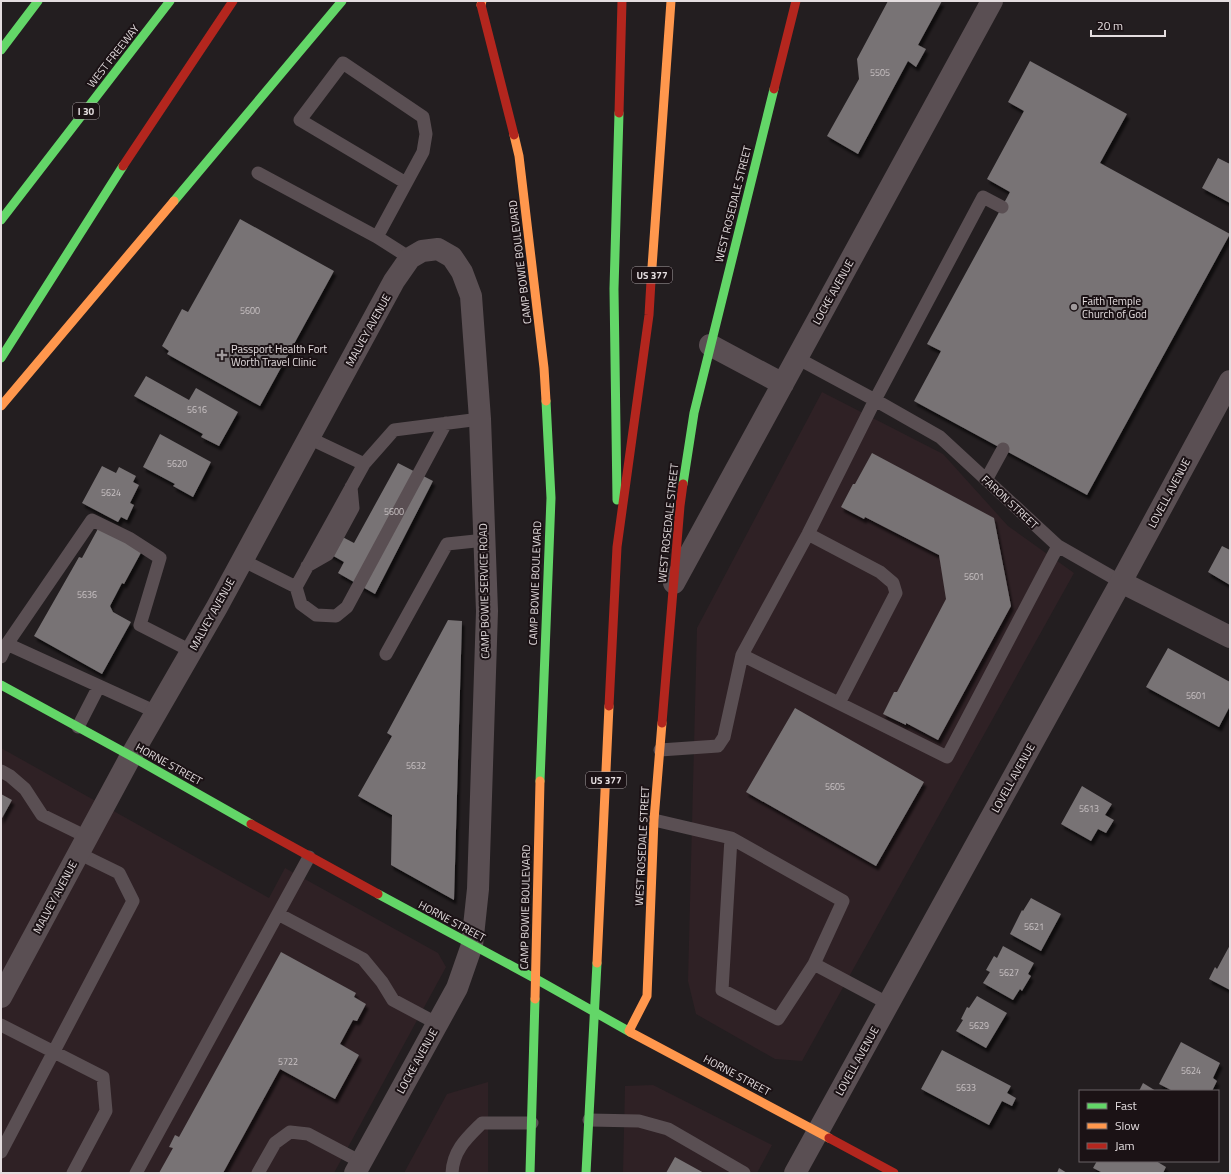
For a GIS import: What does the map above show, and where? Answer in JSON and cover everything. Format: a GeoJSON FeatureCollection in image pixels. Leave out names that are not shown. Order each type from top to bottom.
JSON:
{"type":"FeatureCollection","features":[{"type":"Feature","properties":{"kind":"main road"},"geometry":{"type":"LineString","coordinates":[[1,50],[38,1]]}},
{"type":"Feature","properties":{"kind":"main road","name":"WEST FREEWAY"},"geometry":{"type":"LineString","coordinates":[[1,220],[170,1]]}},
{"type":"Feature","properties":{"kind":"main road"},"geometry":{"type":"LineString","coordinates":[[1,358],[112,182],[233,1]]}},
{"type":"Feature","properties":{"kind":"main road"},"geometry":{"type":"LineString","coordinates":[[1,406],[342,1]]}},
{"type":"Feature","properties":{"kind":"main road"},"geometry":{"type":"LineString","coordinates":[[617,547],[614,290],[622,1]]}},
{"type":"Feature","properties":{"kind":"main road","name":"US 377"},"geometry":{"type":"LineString","coordinates":[[586,1173],[617,547],[649,315],[671,1]]}},
{"type":"Feature","properties":{"kind":"main road","name":"WEST ROSEDALE STREET"},"geometry":{"type":"LineString","coordinates":[[629,1031],[647,996],[654,820],[680,506],[694,413],[796,1]]}},
{"type":"Feature","properties":{"kind":"main road","name":"CAMP BOWIE BOULEVARD"},"geometry":{"type":"LineString","coordinates":[[481,2],[519,156],[544,368],[551,498],[539,795],[536,979],[530,1173]]}},
{"type":"Feature","properties":{"kind":"main road","name":"HORNE STREET"},"geometry":{"type":"LineString","coordinates":[[1,685],[131,756],[309,857],[894,1173]]}},
{"type":"Feature","properties":{"kind":"street","name":"LOCKE AVENUE"},"geometry":{"type":"LineString","coordinates":[[674,583],[992,1]]}},
{"type":"Feature","properties":{"kind":"street","name":"CAMP BOWIE SERVICE ROAD"},"geometry":{"type":"LineString","coordinates":[[410,258],[422,251],[438,249],[452,257],[462,272],[471,296],[480,419],[487,611],[478,889],[472,945]]}},
{"type":"Feature","properties":{"kind":"street","name":"MALVEY AVENUE"},"geometry":{"type":"LineString","coordinates":[[1,998],[131,756],[242,560],[394,281],[410,258]]}},
{"type":"Feature","properties":{"kind":"street"},"geometry":{"type":"LineString","coordinates":[[710,345],[783,384]]}},
{"type":"Feature","properties":{"kind":"street","name":"LOVELL AVENUE"},"geometry":{"type":"LineString","coordinates":[[795,1173],[1121,582],[1230,381]]}},
{"type":"Feature","properties":{"kind":"street","name":"FARON STREET"},"geometry":{"type":"LineString","coordinates":[[1121,582],[1230,637]]}},
{"type":"Feature","properties":{"kind":"street","name":"LOCKE AVENUE"},"geometry":{"type":"LineString","coordinates":[[358,1168],[457,988],[472,945]]}},
{"type":"Feature","properties":{"kind":"lane"},"geometry":{"type":"LineString","coordinates":[[377,238],[423,152],[426,134],[423,117],[343,63],[300,120],[406,183]]}},
{"type":"Feature","properties":{"kind":"lane"},"geometry":{"type":"LineString","coordinates":[[258,173],[377,238],[410,258]]}},
{"type":"Feature","properties":{"kind":"lane"},"geometry":{"type":"LineString","coordinates":[[660,750],[718,746],[724,737],[742,654],[808,534],[875,400],[983,197],[1002,207]]}},
{"type":"Feature","properties":{"kind":"lane","name":"FARON STREET"},"geometry":{"type":"LineString","coordinates":[[797,358],[940,437],[1058,546],[1121,582]]}},
{"type":"Feature","properties":{"kind":"lane"},"geometry":{"type":"LineString","coordinates":[[446,423],[347,607],[336,616],[316,615],[301,604],[296,587],[307,566],[364,464],[394,430],[446,423],[480,419]]}},
{"type":"Feature","properties":{"kind":"lane"},"geometry":{"type":"LineString","coordinates":[[308,438],[364,464]]}},
{"type":"Feature","properties":{"kind":"lane"},"geometry":{"type":"LineString","coordinates":[[986,480],[1002,449]]}},
{"type":"Feature","properties":{"kind":"lane"},"geometry":{"type":"LineString","coordinates":[[1,657],[7,644],[92,520],[129,538],[160,558],[140,625],[191,651]]}},
{"type":"Feature","properties":{"kind":"lane"},"geometry":{"type":"LineString","coordinates":[[808,534],[880,572],[893,583],[896,593],[839,703]]}},
{"type":"Feature","properties":{"kind":"lane"},"geometry":{"type":"LineString","coordinates":[[386,654],[447,544],[485,540]]}},
{"type":"Feature","properties":{"kind":"lane"},"geometry":{"type":"LineString","coordinates":[[742,654],[947,757],[1058,546]]}},
{"type":"Feature","properties":{"kind":"lane"},"geometry":{"type":"LineString","coordinates":[[242,560],[296,587]]}},
{"type":"Feature","properties":{"kind":"lane"},"geometry":{"type":"LineString","coordinates":[[7,644],[156,712]]}},
{"type":"Feature","properties":{"kind":"lane"},"geometry":{"type":"LineString","coordinates":[[78,727],[99,686]]}},
{"type":"Feature","properties":{"kind":"lane"},"geometry":{"type":"LineString","coordinates":[[1,771],[10,776],[25,789],[42,815],[119,873],[132,901],[1,1152]]}},
{"type":"Feature","properties":{"kind":"lane"},"geometry":{"type":"LineString","coordinates":[[654,820],[731,838],[843,902],[814,964],[778,1019],[722,990],[731,838]]}},
{"type":"Feature","properties":{"kind":"lane"},"geometry":{"type":"LineString","coordinates":[[136,1173],[309,857]]}},
{"type":"Feature","properties":{"kind":"lane"},"geometry":{"type":"LineString","coordinates":[[278,914],[363,959],[382,982],[393,1000],[438,1024]]}},
{"type":"Feature","properties":{"kind":"lane"},"geometry":{"type":"LineString","coordinates":[[814,964],[889,1004]]}},
{"type":"Feature","properties":{"kind":"lane"},"geometry":{"type":"LineString","coordinates":[[1,1025],[103,1077],[106,1111],[73,1173]]}},
{"type":"Feature","properties":{"kind":"lane"},"geometry":{"type":"LineString","coordinates":[[589,1120],[638,1121],[668,1129],[744,1173]]}},
{"type":"Feature","properties":{"kind":"lane"},"geometry":{"type":"LineString","coordinates":[[452,1173],[452,1167],[461,1144],[482,1123],[532,1123]]}},
{"type":"Feature","properties":{"kind":"lane"},"geometry":{"type":"LineString","coordinates":[[258,1173],[275,1143],[290,1132],[308,1134],[358,1168]]}},
{"type":"Feature","properties":{"kind":"shaded area"},"geometry":{"type":"Polygon","coordinates":[[[822,392],[943,454],[1008,526],[1074,573],[802,1061],[775,1059],[696,1014],[688,981],[697,628],[822,392]]]}},
{"type":"Feature","properties":{"kind":"shaded area"},"geometry":{"type":"Polygon","coordinates":[[[1,748],[269,898],[285,868],[438,953],[446,967],[334,1173],[1,1173],[1,748]]]}},
{"type":"Feature","properties":{"kind":"shaded area"},"geometry":{"type":"Polygon","coordinates":[[[488,1082],[488,1173],[404,1173],[447,1094],[488,1082]]]}},
{"type":"Feature","properties":{"kind":"shaded area"},"geometry":{"type":"Polygon","coordinates":[[[653,1085],[772,1145],[757,1173],[623,1173],[625,1086],[653,1085]]]}},
{"type":"Feature","properties":{"kind":"building"},"geometry":{"type":"Polygon","coordinates":[[[888,1],[942,1],[918,45],[926,49],[916,67],[908,61],[858,154],[827,136],[859,79],[857,59],[888,1]]]}},
{"type":"Feature","properties":{"kind":"building"},"geometry":{"type":"Polygon","coordinates":[[[1030,61],[1127,114],[1100,163],[1230,234],[1087,495],[914,401],[941,351],[927,344],[1010,192],[987,179],[1024,111],[1008,102],[1030,61]]]}},
{"type":"Feature","properties":{"kind":"building"},"geometry":{"type":"Polygon","coordinates":[[[1218,158],[1230,164],[1230,203],[1202,188],[1218,158]]]}},
{"type":"Feature","properties":{"kind":"building"},"geometry":{"type":"Polygon","coordinates":[[[240,219],[334,271],[260,406],[167,354],[169,351],[162,346],[182,309],[188,312],[240,219]]]}},
{"type":"Feature","properties":{"kind":"building"},"geometry":{"type":"Polygon","coordinates":[[[146,376],[189,400],[196,388],[238,412],[219,446],[201,437],[203,434],[134,396],[146,376]]]}},
{"type":"Feature","properties":{"kind":"building"},"geometry":{"type":"Polygon","coordinates":[[[160,434],[211,462],[193,497],[173,486],[175,484],[143,467],[160,434]]]}},
{"type":"Feature","properties":{"kind":"building"},"geometry":{"type":"Polygon","coordinates":[[[872,453],[994,518],[1011,606],[938,740],[906,723],[906,725],[883,714],[894,692],[897,692],[946,599],[939,555],[865,517],[864,519],[841,507],[872,453]]]}},
{"type":"Feature","properties":{"kind":"building"},"geometry":{"type":"Polygon","coordinates":[[[398,463],[433,481],[375,594],[338,573],[344,562],[323,550],[333,532],[354,543],[398,463]]]}},
{"type":"Feature","properties":{"kind":"building"},"geometry":{"type":"Polygon","coordinates":[[[102,466],[116,473],[119,467],[136,476],[133,482],[139,485],[130,503],[134,505],[127,520],[121,517],[118,522],[82,503],[102,466]]]}},
{"type":"Feature","properties":{"kind":"building"},"geometry":{"type":"Polygon","coordinates":[[[100,525],[143,549],[110,606],[113,612],[131,622],[102,674],[34,636],[79,557],[82,558],[100,525]]]}},
{"type":"Feature","properties":{"kind":"building"},"geometry":{"type":"Polygon","coordinates":[[[1222,546],[1230,550],[1230,585],[1208,572],[1222,546]]]}},
{"type":"Feature","properties":{"kind":"building"},"geometry":{"type":"Polygon","coordinates":[[[448,620],[462,621],[454,900],[391,865],[392,815],[358,796],[392,736],[387,733],[448,620]]]}},
{"type":"Feature","properties":{"kind":"building"},"geometry":{"type":"Polygon","coordinates":[[[1168,648],[1230,682],[1230,706],[1219,727],[1146,687],[1168,648]]]}},
{"type":"Feature","properties":{"kind":"building"},"geometry":{"type":"Polygon","coordinates":[[[795,708],[924,782],[876,866],[746,792],[795,708]]]}},
{"type":"Feature","properties":{"kind":"building"},"geometry":{"type":"Polygon","coordinates":[[[1082,786],[1112,804],[1105,815],[1114,820],[1106,833],[1098,829],[1091,841],[1061,824],[1082,786]]]}},
{"type":"Feature","properties":{"kind":"building"},"geometry":{"type":"Polygon","coordinates":[[[1,794],[12,800],[1,820],[1,794]]]}},
{"type":"Feature","properties":{"kind":"building"},"geometry":{"type":"Polygon","coordinates":[[[1031,898],[1061,914],[1041,951],[1010,934],[1022,910],[1023,911],[1031,898]]]}},
{"type":"Feature","properties":{"kind":"building"},"geometry":{"type":"Polygon","coordinates":[[[1230,945],[1230,990],[1209,979],[1215,967],[1217,969],[1230,945]]]}},
{"type":"Feature","properties":{"kind":"building"},"geometry":{"type":"Polygon","coordinates":[[[1003,946],[1034,963],[1028,974],[1031,976],[1022,991],[1020,989],[1013,1000],[983,983],[990,972],[986,970],[994,956],[997,958],[1003,946]]]}},
{"type":"Feature","properties":{"kind":"building"},"geometry":{"type":"Polygon","coordinates":[[[281,952],[356,993],[354,997],[366,1004],[357,1021],[353,1020],[340,1044],[359,1055],[335,1099],[280,1069],[223,1173],[159,1173],[173,1148],[169,1147],[175,1135],[179,1137],[281,952]]]}},
{"type":"Feature","properties":{"kind":"building"},"geometry":{"type":"Polygon","coordinates":[[[977,996],[1007,1013],[986,1048],[956,1031],[963,1020],[961,1019],[967,1007],[969,1008],[977,996]]]}},
{"type":"Feature","properties":{"kind":"building"},"geometry":{"type":"Polygon","coordinates":[[[1181,1042],[1220,1063],[1213,1078],[1217,1081],[1212,1090],[1171,1090],[1159,1084],[1181,1042]]]}},
{"type":"Feature","properties":{"kind":"building"},"geometry":{"type":"Polygon","coordinates":[[[942,1050],[1011,1086],[1007,1093],[1016,1098],[1012,1106],[1002,1101],[989,1125],[921,1089],[942,1050]]]}},
{"type":"Feature","properties":{"kind":"building"},"geometry":{"type":"Polygon","coordinates":[[[1143,1083],[1154,1090],[1140,1090],[1143,1083]]]}},
{"type":"Feature","properties":{"kind":"building"},"geometry":{"type":"Polygon","coordinates":[[[675,1157],[704,1173],[666,1173],[675,1157]]]}},
{"type":"Feature","properties":{"kind":"building"},"geometry":{"type":"Polygon","coordinates":[[[1096,1162],[1158,1162],[1166,1167],[1163,1173],[1103,1173],[1093,1168],[1096,1162]]]}},
{"type":"Feature","properties":{"kind":"building"},"geometry":{"type":"Polygon","coordinates":[[[1059,1168],[1067,1173],[1057,1173],[1059,1168]]]}},
{"type":"Feature","properties":{"kind":"traffic: fast"},"geometry":{"type":"LineString","coordinates":[[1,50],[38,1]]}},
{"type":"Feature","properties":{"kind":"traffic: fast"},"geometry":{"type":"LineString","coordinates":[[1,220],[170,1]]}},
{"type":"Feature","properties":{"kind":"traffic: fast"},"geometry":{"type":"LineString","coordinates":[[174,201],[342,1]]}},
{"type":"Feature","properties":{"kind":"traffic: fast"},"geometry":{"type":"LineString","coordinates":[[683,484],[694,413],[774,89]]}},
{"type":"Feature","properties":{"kind":"traffic: fast"},"geometry":{"type":"LineString","coordinates":[[617,500],[614,289],[619,113]]}},
{"type":"Feature","properties":{"kind":"traffic: fast"},"geometry":{"type":"LineString","coordinates":[[1,358],[123,166]]}},
{"type":"Feature","properties":{"kind":"traffic: fast"},"geometry":{"type":"LineString","coordinates":[[540,781],[551,498],[546,401]]}},
{"type":"Feature","properties":{"kind":"traffic: fast"},"geometry":{"type":"LineString","coordinates":[[1,685],[251,824]]}},
{"type":"Feature","properties":{"kind":"traffic: fast"},"geometry":{"type":"LineString","coordinates":[[378,894],[536,979],[630,1032]]}},
{"type":"Feature","properties":{"kind":"traffic: fast"},"geometry":{"type":"LineString","coordinates":[[586,1173],[597,963]]}},
{"type":"Feature","properties":{"kind":"traffic: fast"},"geometry":{"type":"LineString","coordinates":[[530,1173],[535,999]]}},
{"type":"Feature","properties":{"kind":"traffic: slow"},"geometry":{"type":"LineString","coordinates":[[481,5],[482,1]]}},
{"type":"Feature","properties":{"kind":"traffic: slow"},"geometry":{"type":"LineString","coordinates":[[651,281],[671,1]]}},
{"type":"Feature","properties":{"kind":"traffic: slow"},"geometry":{"type":"LineString","coordinates":[[514,135],[519,156],[544,368],[546,401]]}},
{"type":"Feature","properties":{"kind":"traffic: slow"},"geometry":{"type":"LineString","coordinates":[[1,406],[174,201]]}},
{"type":"Feature","properties":{"kind":"traffic: slow"},"geometry":{"type":"LineString","coordinates":[[597,963],[609,706]]}},
{"type":"Feature","properties":{"kind":"traffic: slow"},"geometry":{"type":"LineString","coordinates":[[629,1031],[647,996],[654,820],[662,723]]}},
{"type":"Feature","properties":{"kind":"traffic: slow"},"geometry":{"type":"LineString","coordinates":[[535,999],[540,781]]}},
{"type":"Feature","properties":{"kind":"traffic: slow"},"geometry":{"type":"LineString","coordinates":[[630,1032],[829,1138]]}},
{"type":"Feature","properties":{"kind":"traffic: jam"},"geometry":{"type":"LineString","coordinates":[[123,166],[233,1]]}},
{"type":"Feature","properties":{"kind":"traffic: jam"},"geometry":{"type":"LineString","coordinates":[[619,113],[622,1]]}},
{"type":"Feature","properties":{"kind":"traffic: jam"},"geometry":{"type":"LineString","coordinates":[[774,89],[796,1]]}},
{"type":"Feature","properties":{"kind":"traffic: jam"},"geometry":{"type":"LineString","coordinates":[[481,5],[514,135]]}},
{"type":"Feature","properties":{"kind":"traffic: jam"},"geometry":{"type":"LineString","coordinates":[[617,547],[649,315],[651,281]]}},
{"type":"Feature","properties":{"kind":"traffic: jam"},"geometry":{"type":"LineString","coordinates":[[662,723],[683,484]]}},
{"type":"Feature","properties":{"kind":"traffic: jam"},"geometry":{"type":"LineString","coordinates":[[609,706],[617,547]]}},
{"type":"Feature","properties":{"kind":"traffic: jam"},"geometry":{"type":"LineString","coordinates":[[251,824],[378,894]]}},
{"type":"Feature","properties":{"kind":"traffic: jam"},"geometry":{"type":"LineString","coordinates":[[829,1138],[894,1173]]}},
{"type":"Feature","properties":{"kind":"place","name":"Faith Temple Church of God"},"geometry":{"type":"Point","coordinates":[1074,307]}},
{"type":"Feature","properties":{"kind":"place","name":"Passport Health Fort Worth Travel Clinic"},"geometry":{"type":"Point","coordinates":[222,355]}}]}
